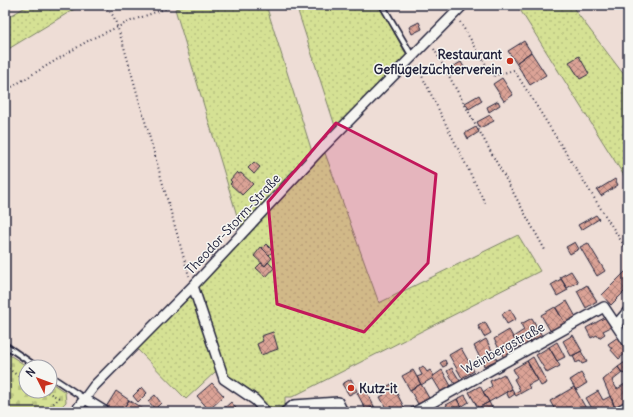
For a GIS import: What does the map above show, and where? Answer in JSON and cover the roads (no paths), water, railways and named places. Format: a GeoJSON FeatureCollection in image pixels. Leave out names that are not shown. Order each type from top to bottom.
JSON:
{"type":"FeatureCollection","features":[{"type":"Feature","properties":{"kind":"street","name":"Theodor-Storm-Straße"},"geometry":{"type":"LineString","coordinates":[[75,412],[94,386],[193,286],[412,56],[463,5]]}},
{"type":"Feature","properties":{"kind":"street"},"geometry":{"type":"LineString","coordinates":[[193,286],[224,379],[255,400],[266,412]]}},
{"type":"Feature","properties":{"kind":"street","name":"Weinbergstraße"},"geometry":{"type":"LineString","coordinates":[[415,412],[604,308],[616,325]]}},
{"type":"Feature","properties":{"kind":"street"},"geometry":{"type":"LineString","coordinates":[[628,311],[616,325],[628,343]]}},
{"type":"Feature","properties":{"kind":"street"},"geometry":{"type":"LineString","coordinates":[[85,399],[106,412]]}},
{"type":"Feature","properties":{"kind":"street"},"geometry":{"type":"LineString","coordinates":[[286,412],[294,405],[338,402],[343,412]]}},
{"type":"Feature","properties":{"kind":"street"},"geometry":{"type":"LineString","coordinates":[[616,412],[628,406]]}},
{"type":"Feature","properties":{"kind":"lane"},"geometry":{"type":"LineString","coordinates":[[382,5],[412,56]]}},
{"type":"Feature","properties":{"kind":"lane"},"geometry":{"type":"LineString","coordinates":[[5,345],[26,359]]}},
{"type":"Feature","properties":{"kind":"lane"},"geometry":{"type":"LineString","coordinates":[[58,381],[85,399]]}},
{"type":"Feature","properties":{"kind":"place","name":"Restaurant Geflügelzüchterverein"},"geometry":{"type":"Point","coordinates":[510,61]}},
{"type":"Feature","properties":{"kind":"place","name":"Kutz-it"},"geometry":{"type":"Point","coordinates":[351,388]}}]}
